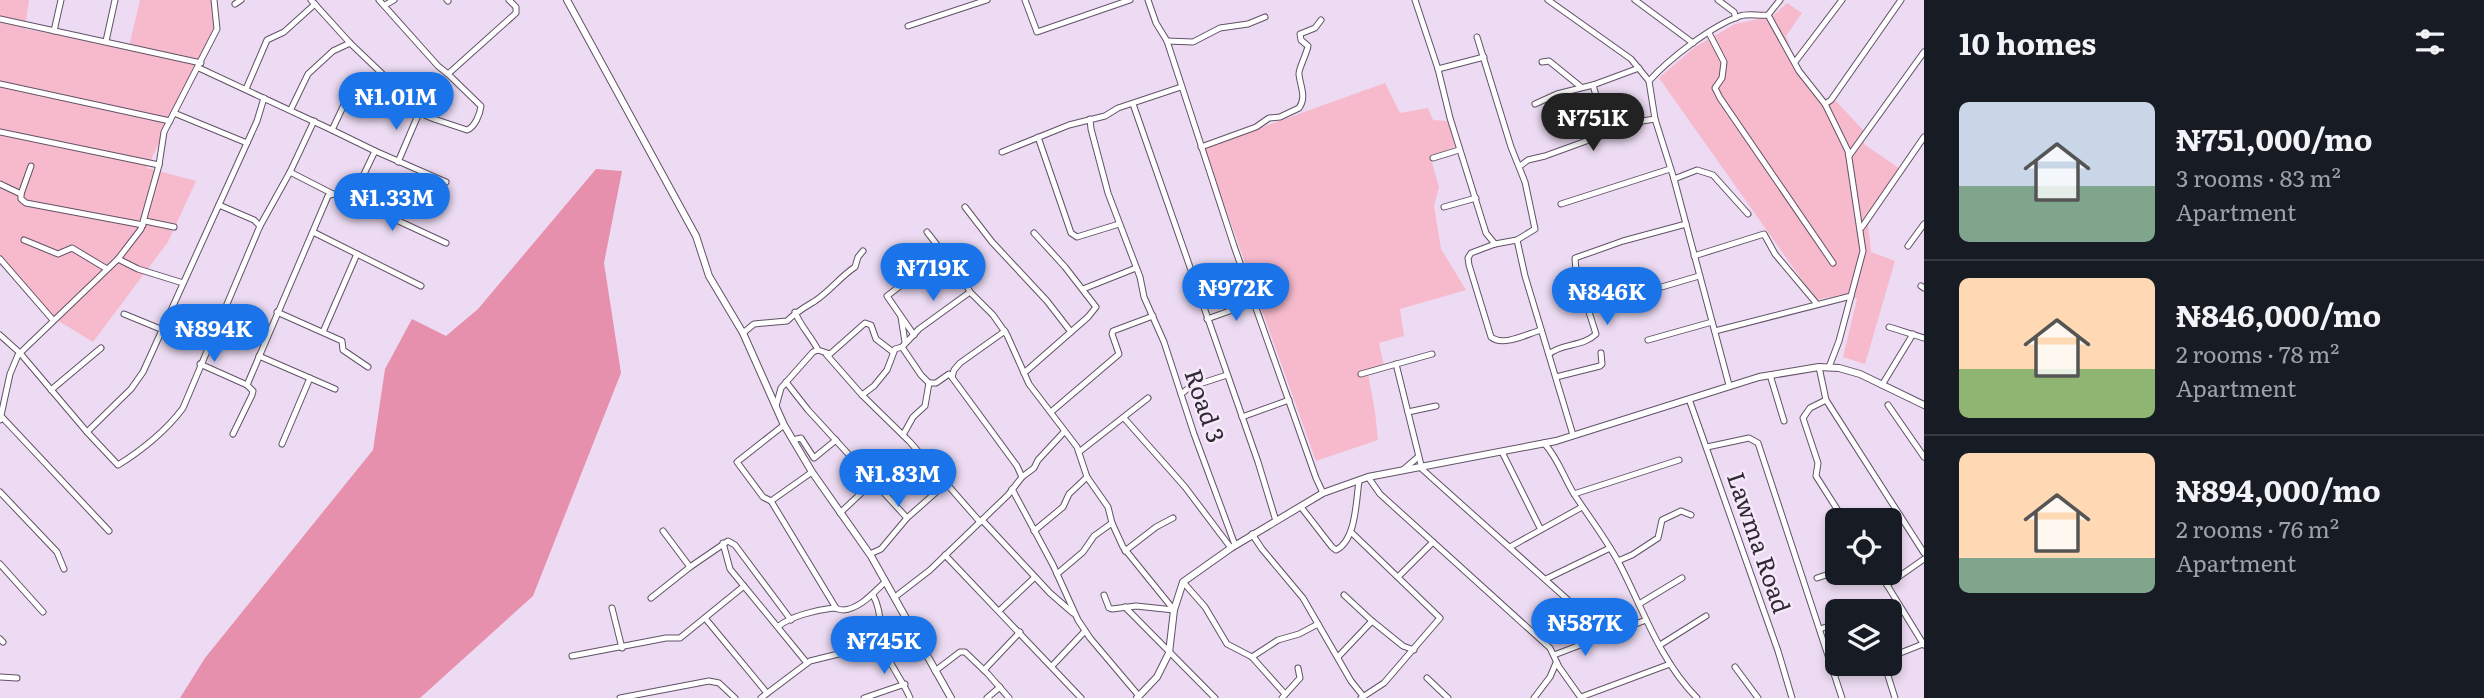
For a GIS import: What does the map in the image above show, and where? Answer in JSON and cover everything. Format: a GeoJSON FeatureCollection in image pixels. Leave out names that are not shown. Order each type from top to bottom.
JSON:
{"type":"FeatureCollection","features":[{"type":"Feature","properties":{"kind":"main road"},"geometry":{"type":"LineString","coordinates":[[567,0],[696,236],[709,275],[743,333],[783,425],[812,472],[870,554],[951,698]]}},
{"type":"Feature","properties":{"kind":"main road"},"geometry":{"type":"LineString","coordinates":[[1138,697],[1157,677],[1169,653],[1174,610],[1183,582],[1252,534],[1324,493],[1368,477],[1422,469],[1556,441],[1729,385],[1819,367],[1846,369],[1924,405]]}},
{"type":"Feature","properties":{"kind":"street"},"geometry":{"type":"LineString","coordinates":[[54,31],[61,0]]}},
{"type":"Feature","properties":{"kind":"street"},"geometry":{"type":"LineString","coordinates":[[106,41],[115,0]]}},
{"type":"Feature","properties":{"kind":"street"},"geometry":{"type":"LineString","coordinates":[[109,531],[0,417],[10,374],[20,353],[118,259],[138,236],[159,165],[164,132],[217,29],[214,0]]}},
{"type":"Feature","properties":{"kind":"street"},"geometry":{"type":"LineString","coordinates":[[332,130],[352,89],[366,90],[467,130],[472,128],[480,112],[481,106],[438,66],[379,0]]}},
{"type":"Feature","properties":{"kind":"street"},"geometry":{"type":"LineString","coordinates":[[385,5],[394,0]]}},
{"type":"Feature","properties":{"kind":"street"},"geometry":{"type":"LineString","coordinates":[[448,74],[516,13],[517,9],[509,0]]}},
{"type":"Feature","properties":{"kind":"street"},"geometry":{"type":"LineString","coordinates":[[908,26],[987,0]]}},
{"type":"Feature","properties":{"kind":"street"},"geometry":{"type":"LineString","coordinates":[[1025,0],[1037,32],[1130,0]]}},
{"type":"Feature","properties":{"kind":"street"},"geometry":{"type":"LineString","coordinates":[[1148,0],[1156,23],[1167,41],[1179,85],[1316,478],[1324,493]]}},
{"type":"Feature","properties":{"kind":"street"},"geometry":{"type":"LineString","coordinates":[[1415,0],[1486,233],[1495,244]]}},
{"type":"Feature","properties":{"kind":"street"},"geometry":{"type":"LineString","coordinates":[[1548,0],[1629,57],[1649,82],[1655,119],[1674,179],[1729,385]]}},
{"type":"Feature","properties":{"kind":"street"},"geometry":{"type":"LineString","coordinates":[[1635,0],[1693,43]]}},
{"type":"Feature","properties":{"kind":"street"},"geometry":{"type":"LineString","coordinates":[[1720,0],[1734,12],[1736,18]]}},
{"type":"Feature","properties":{"kind":"street"},"geometry":{"type":"LineString","coordinates":[[1768,15],[1780,0]]}},
{"type":"Feature","properties":{"kind":"street"},"geometry":{"type":"LineString","coordinates":[[1795,62],[1842,0]]}},
{"type":"Feature","properties":{"kind":"street"},"geometry":{"type":"LineString","coordinates":[[1825,104],[1831,100],[1901,0]]}},
{"type":"Feature","properties":{"kind":"street"},"geometry":{"type":"LineString","coordinates":[[246,89],[267,40],[286,30],[313,2],[350,43],[394,85],[389,99]]}},
{"type":"Feature","properties":{"kind":"street"},"geometry":{"type":"LineString","coordinates":[[1649,82],[1675,56],[1709,33],[1745,15],[1768,15]]}},
{"type":"Feature","properties":{"kind":"street"},"geometry":{"type":"LineString","coordinates":[[1768,15],[1806,82],[1825,104],[1849,156],[1863,251],[1839,341],[1829,367]]}},
{"type":"Feature","properties":{"kind":"street"},"geometry":{"type":"LineString","coordinates":[[1167,41],[1193,42],[1220,28],[1248,24],[1265,17]]}},
{"type":"Feature","properties":{"kind":"street"},"geometry":{"type":"LineString","coordinates":[[0,19],[106,41],[200,65],[398,162],[446,182]]}},
{"type":"Feature","properties":{"kind":"street"},"geometry":{"type":"LineString","coordinates":[[1201,146],[1256,127],[1269,118],[1280,117],[1299,108],[1303,98],[1298,73],[1306,60],[1308,46],[1301,40],[1300,34],[1315,28],[1321,20]]}},
{"type":"Feature","properties":{"kind":"street"},"geometry":{"type":"LineString","coordinates":[[1709,33],[1724,62],[1722,78],[1715,88],[1833,263]]}},
{"type":"Feature","properties":{"kind":"street"},"geometry":{"type":"LineString","coordinates":[[1477,37],[1511,147],[1520,166],[1535,229],[1517,240],[1495,244],[1471,253],[1468,258],[1491,337],[1497,342],[1541,330]]}},
{"type":"Feature","properties":{"kind":"street"},"geometry":{"type":"LineString","coordinates":[[290,109],[307,74],[333,51],[350,43]]}},
{"type":"Feature","properties":{"kind":"street"},"geometry":{"type":"LineString","coordinates":[[1849,156],[1924,52]]}},
{"type":"Feature","properties":{"kind":"street"},"geometry":{"type":"LineString","coordinates":[[1438,69],[1484,57]]}},
{"type":"Feature","properties":{"kind":"street"},"geometry":{"type":"LineString","coordinates":[[1542,62],[1549,61],[1581,87]]}},
{"type":"Feature","properties":{"kind":"street"},"geometry":{"type":"LineString","coordinates":[[1535,104],[1557,94],[1594,85],[1639,68]]}},
{"type":"Feature","properties":{"kind":"street"},"geometry":{"type":"LineString","coordinates":[[0,84],[170,121]]}},
{"type":"Feature","properties":{"kind":"street"},"geometry":{"type":"LineString","coordinates":[[1002,152],[1038,137],[1105,116],[1118,108],[1179,85]]}},
{"type":"Feature","properties":{"kind":"street"},"geometry":{"type":"LineString","coordinates":[[1594,85],[1605,127],[1614,133]]}},
{"type":"Feature","properties":{"kind":"street"},"geometry":{"type":"LineString","coordinates":[[87,432],[131,389],[143,372],[257,121],[264,98]]}},
{"type":"Feature","properties":{"kind":"street"},"geometry":{"type":"LineString","coordinates":[[1133,104],[1276,521]]}},
{"type":"Feature","properties":{"kind":"street"},"geometry":{"type":"LineString","coordinates":[[174,113],[247,143]]}},
{"type":"Feature","properties":{"kind":"street"},"geometry":{"type":"LineString","coordinates":[[398,162],[419,113]]}},
{"type":"Feature","properties":{"kind":"street","name":"Road 3"},"geometry":{"type":"LineString","coordinates":[[1090,119],[1119,224],[1178,384],[1233,546]]}},
{"type":"Feature","properties":{"kind":"street"},"geometry":{"type":"LineString","coordinates":[[1520,166],[1528,160],[1635,128],[1642,121],[1655,119]]}},
{"type":"Feature","properties":{"kind":"street"},"geometry":{"type":"LineString","coordinates":[[0,335],[20,353],[116,465],[120,465],[175,418],[188,398],[260,226],[314,121]]}},
{"type":"Feature","properties":{"kind":"street"},"geometry":{"type":"LineString","coordinates":[[0,132],[159,165]]}},
{"type":"Feature","properties":{"kind":"street"},"geometry":{"type":"LineString","coordinates":[[1038,137],[1071,233],[1077,237],[1119,224]]}},
{"type":"Feature","properties":{"kind":"street"},"geometry":{"type":"LineString","coordinates":[[1861,227],[1924,137]]}},
{"type":"Feature","properties":{"kind":"street"},"geometry":{"type":"LineString","coordinates":[[1433,158],[1459,150]]}},
{"type":"Feature","properties":{"kind":"street"},"geometry":{"type":"LineString","coordinates":[[349,198],[354,195],[375,151]]}},
{"type":"Feature","properties":{"kind":"street"},"geometry":{"type":"LineString","coordinates":[[31,166],[21,194],[21,199],[26,203],[174,227]]}},
{"type":"Feature","properties":{"kind":"street"},"geometry":{"type":"LineString","coordinates":[[1561,204],[1670,169]]}},
{"type":"Feature","properties":{"kind":"street"},"geometry":{"type":"LineString","coordinates":[[1674,179],[1697,170],[1713,175],[1748,214]]}},
{"type":"Feature","properties":{"kind":"street"},"geometry":{"type":"LineString","coordinates":[[290,172],[333,194],[349,198],[446,243]]}},
{"type":"Feature","properties":{"kind":"street"},"geometry":{"type":"LineString","coordinates":[[0,184],[21,194]]}},
{"type":"Feature","properties":{"kind":"street"},"geometry":{"type":"LineString","coordinates":[[247,385],[328,196],[333,194]]}},
{"type":"Feature","properties":{"kind":"street"},"geometry":{"type":"LineString","coordinates":[[1444,207],[1476,198]]}},
{"type":"Feature","properties":{"kind":"street"},"geometry":{"type":"LineString","coordinates":[[219,205],[254,220],[260,226]]}},
{"type":"Feature","properties":{"kind":"street"},"geometry":{"type":"LineString","coordinates":[[965,206],[992,242],[1047,301],[1071,332]]}},
{"type":"Feature","properties":{"kind":"street"},"geometry":{"type":"LineString","coordinates":[[1549,354],[1555,349],[1590,340],[1596,334],[1574,258],[1685,224]]}},
{"type":"Feature","properties":{"kind":"street"},"geometry":{"type":"LineString","coordinates":[[1908,246],[1924,224]]}},
{"type":"Feature","properties":{"kind":"street"},"geometry":{"type":"LineString","coordinates":[[313,232],[421,286]]}},
{"type":"Feature","properties":{"kind":"street"},"geometry":{"type":"LineString","coordinates":[[927,232],[962,277],[970,292],[993,315],[1004,331],[1032,388],[1079,452],[1087,477],[1105,501],[1125,551],[1174,610]]}},
{"type":"Feature","properties":{"kind":"street"},"geometry":{"type":"LineString","coordinates":[[1024,373],[1096,307],[1034,233]]}},
{"type":"Feature","properties":{"kind":"street"},"geometry":{"type":"LineString","coordinates":[[1694,256],[1764,234],[1775,254],[1816,304]]}},
{"type":"Feature","properties":{"kind":"street"},"geometry":{"type":"LineString","coordinates":[[24,240],[58,254],[72,248],[107,269]]}},
{"type":"Feature","properties":{"kind":"street"},"geometry":{"type":"LineString","coordinates":[[1517,240],[1573,435]]}},
{"type":"Feature","properties":{"kind":"street"},"geometry":{"type":"LineString","coordinates":[[900,248],[908,280],[887,296],[914,335]]}},
{"type":"Feature","properties":{"kind":"street"},"geometry":{"type":"LineString","coordinates":[[743,333],[754,324],[786,321],[795,312],[816,300],[843,275],[857,270],[858,257],[863,251]]}},
{"type":"Feature","properties":{"kind":"street"},"geometry":{"type":"LineString","coordinates":[[323,332],[358,254]]}},
{"type":"Feature","properties":{"kind":"street"},"geometry":{"type":"LineString","coordinates":[[0,259],[53,320]]}},
{"type":"Feature","properties":{"kind":"street"},"geometry":{"type":"LineString","coordinates":[[118,259],[138,269],[183,283]]}},
{"type":"Feature","properties":{"kind":"street"},"geometry":{"type":"LineString","coordinates":[[1083,289],[1136,268]]}},
{"type":"Feature","properties":{"kind":"street"},"geometry":{"type":"LineString","coordinates":[[1627,300],[1631,296],[1699,276]]}},
{"type":"Feature","properties":{"kind":"street"},"geometry":{"type":"LineString","coordinates":[[862,395],[872,388],[887,370],[893,352],[970,292]]}},
{"type":"Feature","properties":{"kind":"street"},"geometry":{"type":"LineString","coordinates":[[1715,331],[1851,296]]}},
{"type":"Feature","properties":{"kind":"street"},"geometry":{"type":"LineString","coordinates":[[1207,319],[1255,302]]}},
{"type":"Feature","properties":{"kind":"street"},"geometry":{"type":"LineString","coordinates":[[278,312],[342,341],[343,350],[368,367]]}},
{"type":"Feature","properties":{"kind":"street"},"geometry":{"type":"LineString","coordinates":[[795,312],[818,350],[826,354],[862,395],[903,435],[944,484],[1076,615]]}},
{"type":"Feature","properties":{"kind":"street"},"geometry":{"type":"LineString","coordinates":[[124,314],[163,330]]}},
{"type":"Feature","properties":{"kind":"street"},"geometry":{"type":"LineString","coordinates":[[1051,412],[1119,354],[1113,331],[1153,316]]}},
{"type":"Feature","properties":{"kind":"street"},"geometry":{"type":"LineString","coordinates":[[901,317],[903,344],[921,375],[929,383],[936,383],[949,374],[952,377],[1017,466],[1022,477]]}},
{"type":"Feature","properties":{"kind":"street"},"geometry":{"type":"LineString","coordinates":[[1648,340],[1712,322]]}},
{"type":"Feature","properties":{"kind":"street"},"geometry":{"type":"LineString","coordinates":[[826,354],[836,351],[865,323],[871,325],[876,339],[893,352]]}},
{"type":"Feature","properties":{"kind":"street"},"geometry":{"type":"LineString","coordinates":[[1889,327],[1924,338]]}},
{"type":"Feature","properties":{"kind":"street"},"geometry":{"type":"LineString","coordinates":[[952,377],[960,363],[1004,331]]}},
{"type":"Feature","properties":{"kind":"street"},"geometry":{"type":"LineString","coordinates":[[1882,385],[1913,334]]}},
{"type":"Feature","properties":{"kind":"street"},"geometry":{"type":"LineString","coordinates":[[51,390],[101,348]]}},
{"type":"Feature","properties":{"kind":"street"},"geometry":{"type":"LineString","coordinates":[[775,407],[786,385],[806,360],[818,350]]}},
{"type":"Feature","properties":{"kind":"street"},"geometry":{"type":"LineString","coordinates":[[1556,377],[1600,366],[1601,352]]}},
{"type":"Feature","properties":{"kind":"street"},"geometry":{"type":"LineString","coordinates":[[1361,374],[1432,354]]}},
{"type":"Feature","properties":{"kind":"street"},"geometry":{"type":"LineString","coordinates":[[259,356],[335,389]]}},
{"type":"Feature","properties":{"kind":"street"},"geometry":{"type":"LineString","coordinates":[[200,364],[247,385],[253,391],[233,434]]}},
{"type":"Feature","properties":{"kind":"street"},"geometry":{"type":"LineString","coordinates":[[1396,364],[1422,469],[1607,635]]}},
{"type":"Feature","properties":{"kind":"street"},"geometry":{"type":"LineString","coordinates":[[1819,367],[1826,400],[1924,553]]}},
{"type":"Feature","properties":{"kind":"street"},"geometry":{"type":"LineString","coordinates":[[1181,394],[1190,387],[1227,375]]}},
{"type":"Feature","properties":{"kind":"street"},"geometry":{"type":"LineString","coordinates":[[1770,375],[1784,421]]}},
{"type":"Feature","properties":{"kind":"street"},"geometry":{"type":"LineString","coordinates":[[282,444],[310,378]]}},
{"type":"Feature","properties":{"kind":"street"},"geometry":{"type":"LineString","coordinates":[[903,435],[913,417],[925,406],[929,383]]}},
{"type":"Feature","properties":{"kind":"street"},"geometry":{"type":"LineString","coordinates":[[1178,384],[1190,387]]}},
{"type":"Feature","properties":{"kind":"street"},"geometry":{"type":"LineString","coordinates":[[786,385],[908,517]]}},
{"type":"Feature","properties":{"kind":"street"},"geometry":{"type":"LineString","coordinates":[[1079,452],[1148,398]]}},
{"type":"Feature","properties":{"kind":"street","name":"Lawma Road"},"geometry":{"type":"LineString","coordinates":[[1689,399],[1778,651],[1791,698]]}},
{"type":"Feature","properties":{"kind":"street"},"geometry":{"type":"LineString","coordinates":[[1242,417],[1289,400]]}},
{"type":"Feature","properties":{"kind":"street"},"geometry":{"type":"LineString","coordinates":[[1826,400],[1810,408],[1803,418],[1818,463],[1816,476],[1836,508]]}},
{"type":"Feature","properties":{"kind":"street"},"geometry":{"type":"LineString","coordinates":[[1888,405],[1924,457]]}},
{"type":"Feature","properties":{"kind":"street"},"geometry":{"type":"LineString","coordinates":[[1408,412],[1436,406]]}},
{"type":"Feature","properties":{"kind":"street"},"geometry":{"type":"LineString","coordinates":[[1124,418],[1233,546]]}},
{"type":"Feature","properties":{"kind":"street"},"geometry":{"type":"LineString","coordinates":[[783,425],[737,462],[763,497],[771,501],[836,607]]}},
{"type":"Feature","properties":{"kind":"street"},"geometry":{"type":"LineString","coordinates":[[895,597],[924,575],[981,521],[1022,477],[1034,468],[1064,432]]}},
{"type":"Feature","properties":{"kind":"street"},"geometry":{"type":"LineString","coordinates":[[793,440],[801,438],[814,458],[836,440]]}},
{"type":"Feature","properties":{"kind":"street"},"geometry":{"type":"LineString","coordinates":[[1707,447],[1749,438],[1758,443],[1825,645]]}},
{"type":"Feature","properties":{"kind":"street"},"geometry":{"type":"LineString","coordinates":[[1552,451],[1556,441]]}},
{"type":"Feature","properties":{"kind":"street"},"geometry":{"type":"LineString","coordinates":[[1544,443],[1552,451],[1574,494],[1618,561],[1670,664],[1682,682],[1698,698]]}},
{"type":"Feature","properties":{"kind":"street"},"geometry":{"type":"LineString","coordinates":[[1502,452],[1540,528]]}},
{"type":"Feature","properties":{"kind":"street"},"geometry":{"type":"LineString","coordinates":[[1400,472],[1418,457]]}},
{"type":"Feature","properties":{"kind":"street"},"geometry":{"type":"LineString","coordinates":[[1574,494],[1679,460]]}},
{"type":"Feature","properties":{"kind":"street"},"geometry":{"type":"LineString","coordinates":[[1432,476],[1436,466]]}},
{"type":"Feature","properties":{"kind":"street"},"geometry":{"type":"LineString","coordinates":[[771,501],[812,472]]}},
{"type":"Feature","properties":{"kind":"street"},"geometry":{"type":"LineString","coordinates":[[1034,531],[1063,507],[1069,494],[1087,477]]}},
{"type":"Feature","properties":{"kind":"street"},"geometry":{"type":"LineString","coordinates":[[1368,477],[1380,494],[1543,642],[1581,698],[1670,664]]}},
{"type":"Feature","properties":{"kind":"street"},"geometry":{"type":"LineString","coordinates":[[1301,507],[1322,536],[1336,550],[1341,548],[1351,532],[1359,481]]}},
{"type":"Feature","properties":{"kind":"street"},"geometry":{"type":"LineString","coordinates":[[840,513],[873,482]]}},
{"type":"Feature","properties":{"kind":"street"},"geometry":{"type":"LineString","coordinates":[[870,554],[884,547],[908,517],[944,484]]}},
{"type":"Feature","properties":{"kind":"street"},"geometry":{"type":"LineString","coordinates":[[1012,489],[1085,631],[1138,697]]}},
{"type":"Feature","properties":{"kind":"street"},"geometry":{"type":"LineString","coordinates":[[1,497],[57,552],[64,569]]}},
{"type":"Feature","properties":{"kind":"street"},"geometry":{"type":"LineString","coordinates":[[1510,547],[1540,528],[1583,507]]}},
{"type":"Feature","properties":{"kind":"street"},"geometry":{"type":"LineString","coordinates":[[1618,561],[1658,538],[1662,520],[1681,511],[1690,515]]}},
{"type":"Feature","properties":{"kind":"street"},"geometry":{"type":"LineString","coordinates":[[1125,551],[1173,518]]}},
{"type":"Feature","properties":{"kind":"street"},"geometry":{"type":"LineString","coordinates":[[1057,574],[1083,552],[1093,537],[1112,523]]}},
{"type":"Feature","properties":{"kind":"street"},"geometry":{"type":"LineString","coordinates":[[663,531],[690,567]]}},
{"type":"Feature","properties":{"kind":"street"},"geometry":{"type":"LineString","coordinates":[[1252,534],[1301,595],[1362,697],[1384,682],[1440,618],[1351,532]]}},
{"type":"Feature","properties":{"kind":"street"},"geometry":{"type":"LineString","coordinates":[[651,598],[723,542],[728,541],[735,545],[791,620]]}},
{"type":"Feature","properties":{"kind":"street"},"geometry":{"type":"LineString","coordinates":[[723,542],[730,569],[807,663]]}},
{"type":"Feature","properties":{"kind":"street"},"geometry":{"type":"LineString","coordinates":[[1398,577],[1433,542]]}},
{"type":"Feature","properties":{"kind":"street"},"geometry":{"type":"LineString","coordinates":[[1546,579],[1610,548]]}},
{"type":"Feature","properties":{"kind":"street"},"geometry":{"type":"LineString","coordinates":[[945,555],[1080,698]]}},
{"type":"Feature","properties":{"kind":"street"},"geometry":{"type":"LineString","coordinates":[[1902,574],[1924,559]]}},
{"type":"Feature","properties":{"kind":"street"},"geometry":{"type":"LineString","coordinates":[[0,564],[43,612]]}},
{"type":"Feature","properties":{"kind":"street"},"geometry":{"type":"LineString","coordinates":[[1817,578],[1825,575]]}},
{"type":"Feature","properties":{"kind":"street"},"geometry":{"type":"LineString","coordinates":[[999,611],[1035,577]]}},
{"type":"Feature","properties":{"kind":"street"},"geometry":{"type":"LineString","coordinates":[[1639,604],[1682,578]]}},
{"type":"Feature","properties":{"kind":"street"},"geometry":{"type":"LineString","coordinates":[[779,626],[836,607],[846,609],[873,595],[885,582]]}},
{"type":"Feature","properties":{"kind":"street"},"geometry":{"type":"LineString","coordinates":[[1183,582],[1200,600],[1227,644],[1252,657],[1283,696],[1300,678],[1298,668]]}},
{"type":"Feature","properties":{"kind":"street"},"geometry":{"type":"LineString","coordinates":[[572,656],[666,638],[680,638],[744,586]]}},
{"type":"Feature","properties":{"kind":"street"},"geometry":{"type":"LineString","coordinates":[[873,595],[881,618],[883,643],[910,698]]}},
{"type":"Feature","properties":{"kind":"street"},"geometry":{"type":"LineString","coordinates":[[1104,595],[1109,608],[1174,610]]}},
{"type":"Feature","properties":{"kind":"street"},"geometry":{"type":"LineString","coordinates":[[1344,595],[1403,646],[1414,650]]}},
{"type":"Feature","properties":{"kind":"street"},"geometry":{"type":"LineString","coordinates":[[1125,607],[1213,697]]}},
{"type":"Feature","properties":{"kind":"street"},"geometry":{"type":"LineString","coordinates":[[612,608],[622,648]]}},
{"type":"Feature","properties":{"kind":"street"},"geometry":{"type":"LineString","coordinates":[[1902,610],[1924,644],[1902,652]]}},
{"type":"Feature","properties":{"kind":"street"},"geometry":{"type":"LineString","coordinates":[[1660,645],[1706,616]]}},
{"type":"Feature","properties":{"kind":"street"},"geometry":{"type":"LineString","coordinates":[[705,618],[767,693]]}},
{"type":"Feature","properties":{"kind":"street"},"geometry":{"type":"LineString","coordinates":[[1554,655],[1646,620]]}},
{"type":"Feature","properties":{"kind":"street"},"geometry":{"type":"LineString","coordinates":[[1338,657],[1372,621]]}},
{"type":"Feature","properties":{"kind":"street"},"geometry":{"type":"LineString","coordinates":[[1252,657],[1278,640],[1299,634],[1318,624]]}},
{"type":"Feature","properties":{"kind":"street"},"geometry":{"type":"LineString","coordinates":[[1820,629],[1825,627]]}},
{"type":"Feature","properties":{"kind":"street"},"geometry":{"type":"LineString","coordinates":[[1052,666],[1085,631]]}},
{"type":"Feature","properties":{"kind":"street"},"geometry":{"type":"LineString","coordinates":[[984,670],[1020,632]]}},
{"type":"Feature","properties":{"kind":"street"},"geometry":{"type":"LineString","coordinates":[[761,698],[807,663],[883,643]]}},
{"type":"Feature","properties":{"kind":"street"},"geometry":{"type":"LineString","coordinates":[[935,671],[962,651],[967,652],[1009,698]]}},
{"type":"Feature","properties":{"kind":"street"},"geometry":{"type":"LineString","coordinates":[[1534,698],[1558,665]]}},
{"type":"Feature","properties":{"kind":"street"},"geometry":{"type":"LineString","coordinates":[[1735,667],[1758,698]]}},
{"type":"Feature","properties":{"kind":"street"},"geometry":{"type":"LineString","coordinates":[[1835,676],[1842,698]]}},
{"type":"Feature","properties":{"kind":"street"},"geometry":{"type":"LineString","coordinates":[[1888,676],[1895,698]]}},
{"type":"Feature","properties":{"kind":"street"},"geometry":{"type":"LineString","coordinates":[[0,677],[17,678]]}},
{"type":"Feature","properties":{"kind":"street"},"geometry":{"type":"LineString","coordinates":[[1427,678],[1448,698]]}},
{"type":"Feature","properties":{"kind":"street"},"geometry":{"type":"LineString","coordinates":[[621,698],[709,681],[719,683],[735,698]]}},
{"type":"Feature","properties":{"kind":"street"},"geometry":{"type":"LineString","coordinates":[[864,698],[905,684]]}},
{"type":"Feature","properties":{"kind":"street"},"geometry":{"type":"LineString","coordinates":[[987,698],[999,687]]}},
{"type":"Feature","properties":{"kind":"shaded area"},"geometry":{"type":"Polygon","coordinates":[[[0,0],[29,0],[25,29],[129,47],[140,0],[211,0],[214,28],[147,168],[196,181],[168,242],[93,342],[57,320],[0,265],[0,0]]]}},
{"type":"Feature","properties":{"kind":"shaded area"},"geometry":{"type":"Polygon","coordinates":[[[1787,3],[1802,13],[1786,36],[1792,53],[1822,102],[1835,100],[1864,131],[1864,144],[1903,171],[1868,224],[1871,252],[1895,261],[1865,364],[1843,357],[1857,299],[1845,294],[1816,300],[1659,78],[1695,47],[1735,24],[1773,16],[1787,3]]]}},
{"type":"Feature","properties":{"kind":"shaded area"},"geometry":{"type":"Polygon","coordinates":[[[1385,83],[1400,113],[1428,108],[1433,120],[1448,121],[1455,147],[1430,156],[1439,187],[1434,206],[1441,249],[1466,290],[1400,309],[1404,336],[1379,343],[1384,366],[1368,373],[1378,440],[1316,461],[1204,148],[1385,83]]]}},
{"type":"Feature","properties":{"kind":"shaded area"},"geometry":{"type":"Polygon","coordinates":[[[596,169],[622,171],[604,263],[621,373],[533,596],[420,698],[180,698],[205,658],[373,450],[385,369],[412,319],[446,336],[478,309],[596,169]]]}}]}
